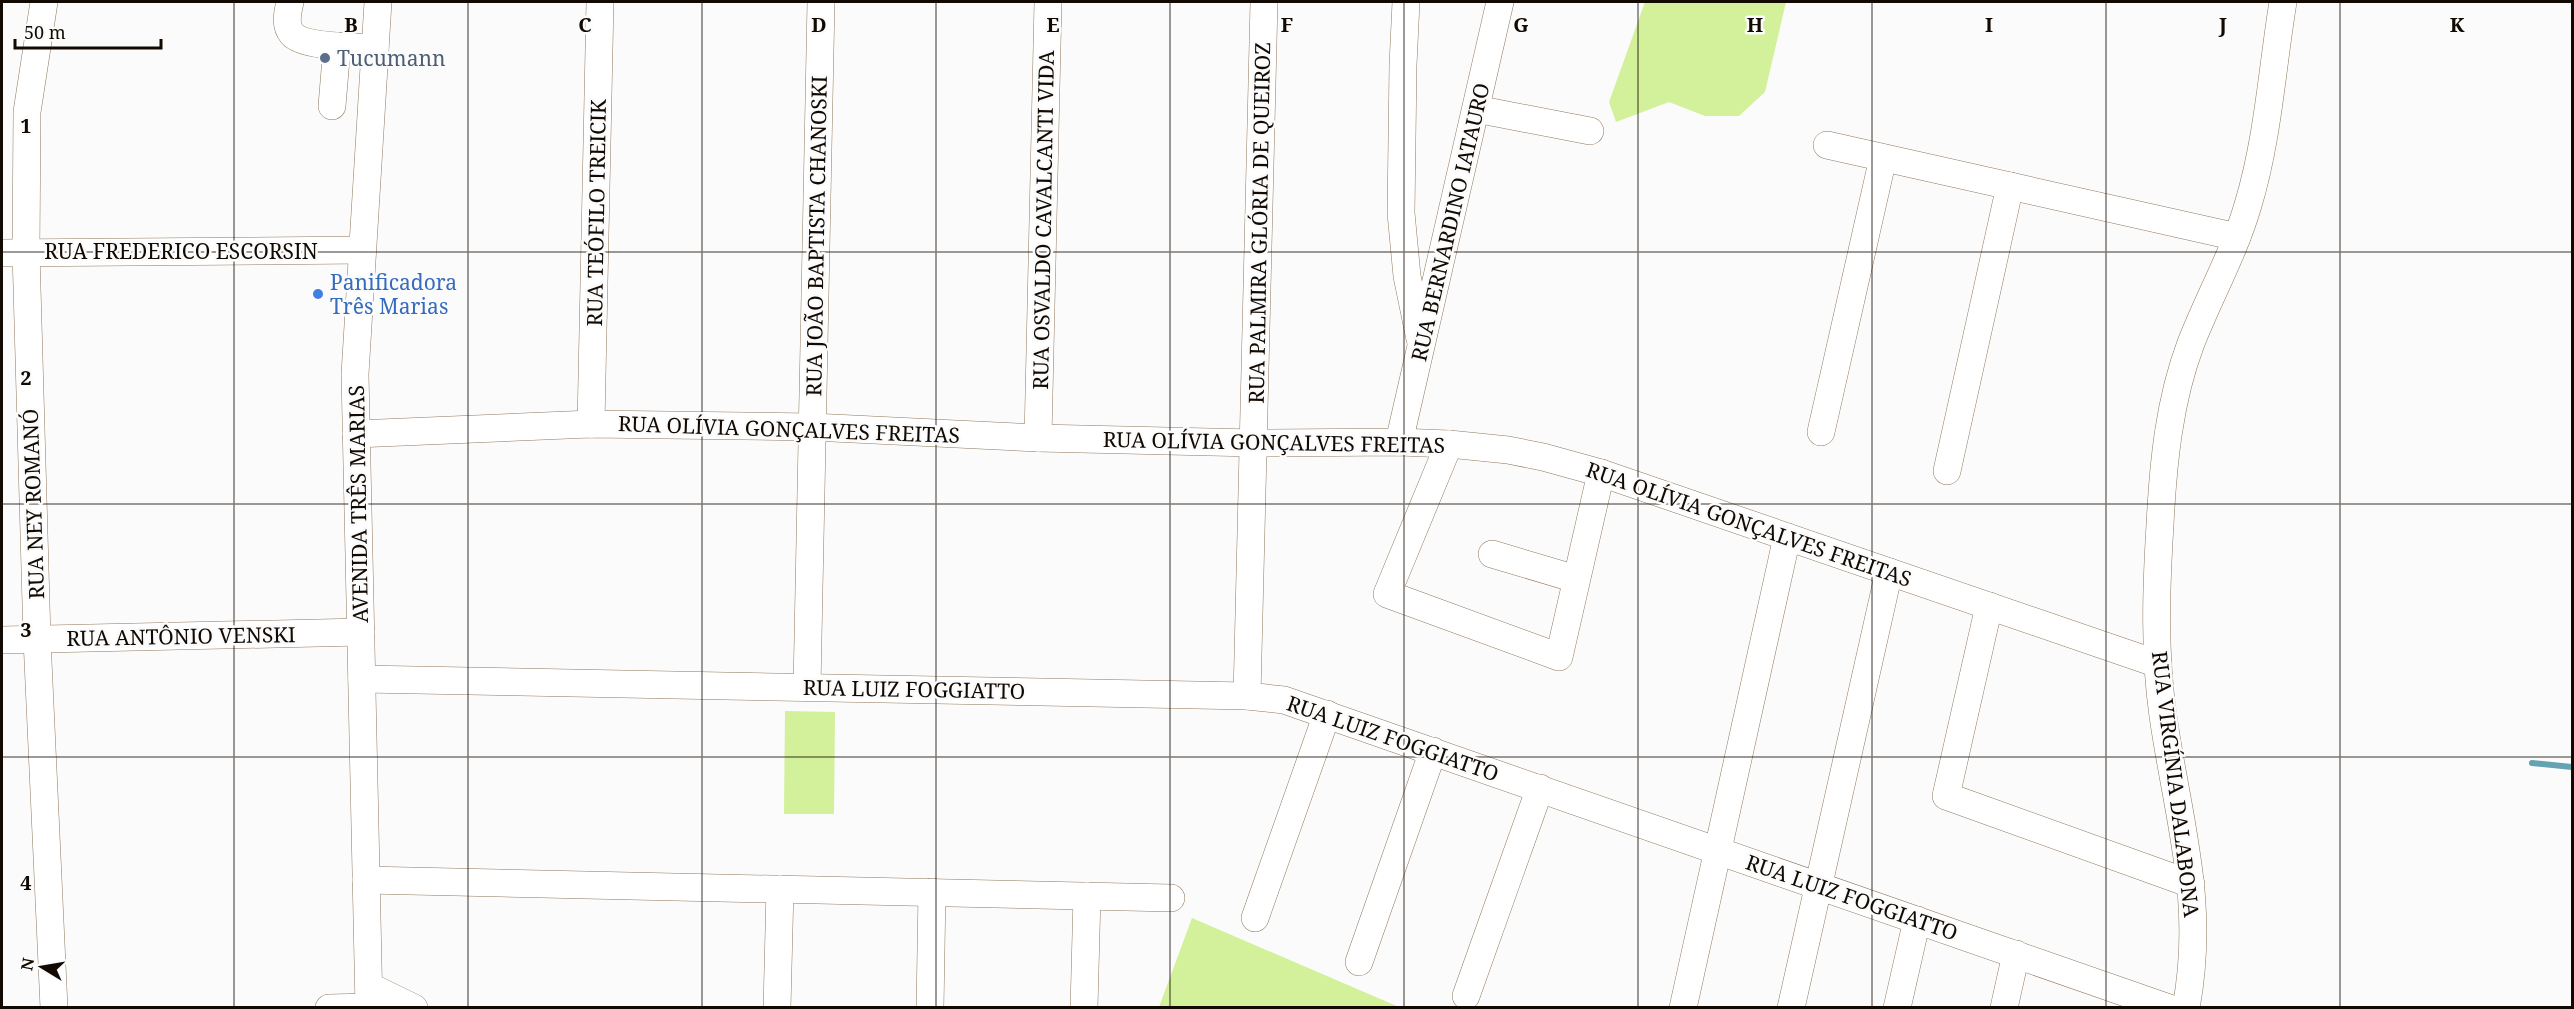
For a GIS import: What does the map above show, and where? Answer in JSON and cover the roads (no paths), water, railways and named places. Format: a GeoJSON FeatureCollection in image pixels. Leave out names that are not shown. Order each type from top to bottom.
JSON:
{"type":"FeatureCollection","features":[{"type":"Feature","properties":{"kind":"street","name":"RUA NEY ROMANÓ"},"geometry":{"type":"LineString","coordinates":[[44,2],[27,112],[14,253],[37,639],[54,1008]]}},
{"type":"Feature","properties":{"kind":"street"},"geometry":{"type":"LineString","coordinates":[[290,2],[287,25],[292,34],[301,39],[375,48]]}},
{"type":"Feature","properties":{"kind":"street","name":"AVENIDA TRÊS MARIAS"},"geometry":{"type":"LineString","coordinates":[[369,1000],[356,354],[378,2]]}},
{"type":"Feature","properties":{"kind":"street","name":"RUA TEÓFILO TREICIK"},"geometry":{"type":"LineString","coordinates":[[591,424],[600,2]]}},
{"type":"Feature","properties":{"kind":"street","name":"RUA JOÃO BAPTISTA CHANOSKI"},"geometry":{"type":"LineString","coordinates":[[807,687],[821,2]]}},
{"type":"Feature","properties":{"kind":"street","name":"RUA OSVALDO CAVALCANTI VIDA"},"geometry":{"type":"LineString","coordinates":[[1038,438],[1048,2]]}},
{"type":"Feature","properties":{"kind":"street","name":"RUA PALMIRA GLÓRIA DE QUEIROZ"},"geometry":{"type":"LineString","coordinates":[[1248,696],[1264,2]]}},
{"type":"Feature","properties":{"kind":"street"},"geometry":{"type":"LineString","coordinates":[[1406,2],[1401,213],[1407,276],[1422,346]]}},
{"type":"Feature","properties":{"kind":"street","name":"RUA BERNARDINO IATAURO"},"geometry":{"type":"LineString","coordinates":[[1399,442],[1500,2]]}},
{"type":"Feature","properties":{"kind":"street","name":"RUA VIRGÍNIA DALABONA"},"geometry":{"type":"LineString","coordinates":[[2186,1008],[2194,932],[2192,884],[2165,730],[2158,664],[2160,525],[2172,410],[2191,345],[2237,237],[2258,170],[2283,2]]}},
{"type":"Feature","properties":{"kind":"street"},"geometry":{"type":"LineString","coordinates":[[332,106],[337,45]]}},
{"type":"Feature","properties":{"kind":"street"},"geometry":{"type":"LineString","coordinates":[[1476,109],[1590,130]]}},
{"type":"Feature","properties":{"kind":"street"},"geometry":{"type":"LineString","coordinates":[[1827,145],[2237,237]]}},
{"type":"Feature","properties":{"kind":"street"},"geometry":{"type":"LineString","coordinates":[[1821,432],[1883,158]]}},
{"type":"Feature","properties":{"kind":"street"},"geometry":{"type":"LineString","coordinates":[[1947,471],[2010,186]]}},
{"type":"Feature","properties":{"kind":"street","name":"RUA FREDERICO ESCORSIN"},"geometry":{"type":"LineString","coordinates":[[14,253],[361,250]]}},
{"type":"Feature","properties":{"kind":"street","name":"RUA OLÍVIA GONÇALVES FREITAS"},"geometry":{"type":"LineString","coordinates":[[356,434],[591,424],[812,427],[1038,438],[1449,444],[1543,457],[1601,472],[2158,664]]}},
{"type":"Feature","properties":{"kind":"street"},"geometry":{"type":"LineString","coordinates":[[1449,444],[1387,594],[1559,657],[1601,472]]}},
{"type":"Feature","properties":{"kind":"street"},"geometry":{"type":"LineString","coordinates":[[1683,1008],[1787,537]]}},
{"type":"Feature","properties":{"kind":"street"},"geometry":{"type":"LineString","coordinates":[[1492,554],[1576,579]]}},
{"type":"Feature","properties":{"kind":"street"},"geometry":{"type":"LineString","coordinates":[[1791,1008],[1889,572]]}},
{"type":"Feature","properties":{"kind":"street"},"geometry":{"type":"LineString","coordinates":[[1989,606],[1946,796],[2192,884]]}},
{"type":"Feature","properties":{"kind":"street","name":"RUA ANTÔNIO VENSKI"},"geometry":{"type":"LineString","coordinates":[[2,640],[361,632]]}},
{"type":"Feature","properties":{"kind":"street","name":"RUA LUIZ FOGGIATTO"},"geometry":{"type":"LineString","coordinates":[[362,679],[1248,696],[1284,700],[2169,1008]]}},
{"type":"Feature","properties":{"kind":"street"},"geometry":{"type":"LineString","coordinates":[[1256,918],[1327,714]]}},
{"type":"Feature","properties":{"kind":"street"},"geometry":{"type":"LineString","coordinates":[[1359,962],[1433,751]]}},
{"type":"Feature","properties":{"kind":"street"},"geometry":{"type":"LineString","coordinates":[[1466,996],[1540,788]]}},
{"type":"Feature","properties":{"kind":"street"},"geometry":{"type":"LineString","coordinates":[[366,880],[1171,898]]}},
{"type":"Feature","properties":{"kind":"street"},"geometry":{"type":"LineString","coordinates":[[777,1008],[780,889]]}},
{"type":"Feature","properties":{"kind":"street"},"geometry":{"type":"LineString","coordinates":[[930,1008],[932,892]]}},
{"type":"Feature","properties":{"kind":"street"},"geometry":{"type":"LineString","coordinates":[[1084,1008],[1087,896]]}},
{"type":"Feature","properties":{"kind":"street"},"geometry":{"type":"LineString","coordinates":[[1897,1008],[1917,920]]}},
{"type":"Feature","properties":{"kind":"street"},"geometry":{"type":"LineString","coordinates":[[2004,1008],[2016,954]]}},
{"type":"Feature","properties":{"kind":"street"},"geometry":{"type":"LineString","coordinates":[[328,1008],[369,1000],[414,1008]]}},
{"type":"Feature","properties":{"kind":"waterway"},"geometry":{"type":"LineString","coordinates":[[2532,763],[2572,767]]}},
{"type":"Feature","properties":{"kind":"place","name":"Tucumann"},"geometry":{"type":"Point","coordinates":[325,58]}},
{"type":"Feature","properties":{"kind":"place","name":"Panificadora Três Marias"},"geometry":{"type":"Point","coordinates":[318,294]}}]}
